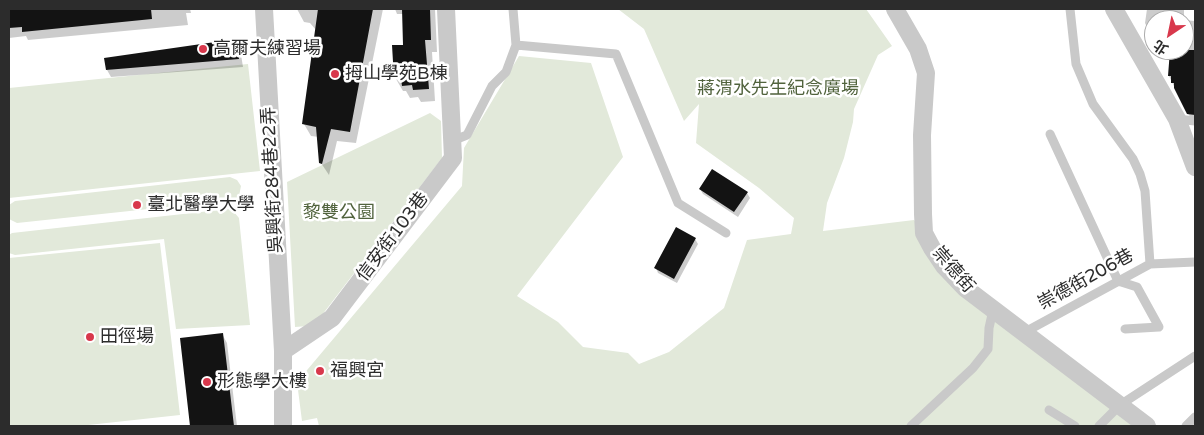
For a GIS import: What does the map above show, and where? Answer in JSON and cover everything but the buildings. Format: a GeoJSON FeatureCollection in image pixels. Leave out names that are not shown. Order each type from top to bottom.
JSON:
{"type":"FeatureCollection","features":[{"type":"Feature","properties":{"kind":"street","name":"吳興街284巷22弄"},"geometry":{"type":"LineString","coordinates":[[264,9],[283,351]]}},
{"type":"Feature","properties":{"kind":"street"},"geometry":{"type":"LineString","coordinates":[[446,9],[452,141]]}},
{"type":"Feature","properties":{"kind":"street","name":"崇德街"},"geometry":{"type":"LineString","coordinates":[[895,9],[918,49],[926,73],[922,135],[924,233],[944,266],[965,288],[1146,426]]}},
{"type":"Feature","properties":{"kind":"street"},"geometry":{"type":"LineString","coordinates":[[1114,9],[1177,119],[1195,167]]}},
{"type":"Feature","properties":{"kind":"street","name":"信安街103巷"},"geometry":{"type":"LineString","coordinates":[[283,351],[332,318],[453,158],[452,141]]}},
{"type":"Feature","properties":{"kind":"street"},"geometry":{"type":"LineString","coordinates":[[283,351],[283,426]]}},
{"type":"Feature","properties":{"kind":"lane"},"geometry":{"type":"LineString","coordinates":[[452,141],[467,135],[492,86],[506,72],[516,45],[513,9]]}},
{"type":"Feature","properties":{"kind":"lane"},"geometry":{"type":"LineString","coordinates":[[1070,9],[1076,64],[1092,104],[1133,159],[1140,174],[1145,191],[1150,264]]}},
{"type":"Feature","properties":{"kind":"lane"},"geometry":{"type":"LineString","coordinates":[[516,45],[616,54],[678,203],[726,233]]}},
{"type":"Feature","properties":{"kind":"lane"},"geometry":{"type":"LineString","coordinates":[[1177,119],[1195,121]]}},
{"type":"Feature","properties":{"kind":"lane"},"geometry":{"type":"LineString","coordinates":[[1050,134],[1118,281],[1137,287],[1160,326],[1124,329]]}},
{"type":"Feature","properties":{"kind":"lane","name":"崇德街206巷"},"geometry":{"type":"LineString","coordinates":[[1025,332],[1150,264],[1195,262]]}},
{"type":"Feature","properties":{"kind":"lane"},"geometry":{"type":"LineString","coordinates":[[911,426],[973,368],[988,349],[989,328],[993,310]]}},
{"type":"Feature","properties":{"kind":"lane"},"geometry":{"type":"LineString","coordinates":[[1099,426],[1120,405],[1195,356]]}},
{"type":"Feature","properties":{"kind":"lane"},"geometry":{"type":"LineString","coordinates":[[1049,410],[1075,426]]}},
{"type":"Feature","properties":{"kind":"lane"},"geometry":{"type":"LineString","coordinates":[[1186,426],[1195,417]]}},
{"type":"Feature","properties":{"kind":"green space","name":"蔣渭水先生紀念廣場"},"geometry":{"type":"Polygon","coordinates":[[[618,9],[866,9],[892,46],[878,55],[854,109],[853,122],[844,158],[827,203],[823,231],[914,220],[964,293],[1139,426],[319,426],[317,418],[302,421],[297,382],[462,186],[464,148],[519,56],[591,63],[623,157],[517,296],[558,322],[583,347],[628,353],[639,364],[669,352],[724,308],[747,240],[791,234],[794,218],[759,188],[696,143],[699,104],[684,121],[644,29],[618,9]]]}},
{"type":"Feature","properties":{"kind":"green space"},"geometry":{"type":"Polygon","coordinates":[[[248,64],[260,171],[9,198],[9,88],[248,64]]]}},
{"type":"Feature","properties":{"kind":"green space","name":"黎雙公園"},"geometry":{"type":"Polygon","coordinates":[[[430,113],[441,121],[442,158],[319,319],[308,326],[295,327],[287,182],[430,113]]]}},
{"type":"Feature","properties":{"kind":"green space"},"geometry":{"type":"Polygon","coordinates":[[[230,177],[237,180],[241,186],[239,196],[233,200],[17,223],[9,219],[9,205],[15,201],[230,177]]]}},
{"type":"Feature","properties":{"kind":"green space"},"geometry":{"type":"Polygon","coordinates":[[[228,209],[239,218],[250,325],[176,329],[164,239],[15,255],[9,253],[9,235],[12,233],[228,209]]]}},
{"type":"Feature","properties":{"kind":"green space","name":"田徑場"},"geometry":{"type":"Polygon","coordinates":[[[160,243],[180,415],[79,426],[9,426],[9,258],[160,243]]]}},
{"type":"Feature","properties":{"kind":"place","name":"高爾夫練習場"},"geometry":{"type":"Point","coordinates":[203,49]}},
{"type":"Feature","properties":{"kind":"place","name":"拇山學苑B棟"},"geometry":{"type":"Point","coordinates":[335,74]}},
{"type":"Feature","properties":{"kind":"place","name":"臺北醫學大學"},"geometry":{"type":"Point","coordinates":[137,205]}},
{"type":"Feature","properties":{"kind":"place","name":"田徑場"},"geometry":{"type":"Point","coordinates":[90,337]}},
{"type":"Feature","properties":{"kind":"place","name":"福興宮"},"geometry":{"type":"Point","coordinates":[320,371]}},
{"type":"Feature","properties":{"kind":"place","name":"形態學大樓"},"geometry":{"type":"Point","coordinates":[207,382]}}]}
